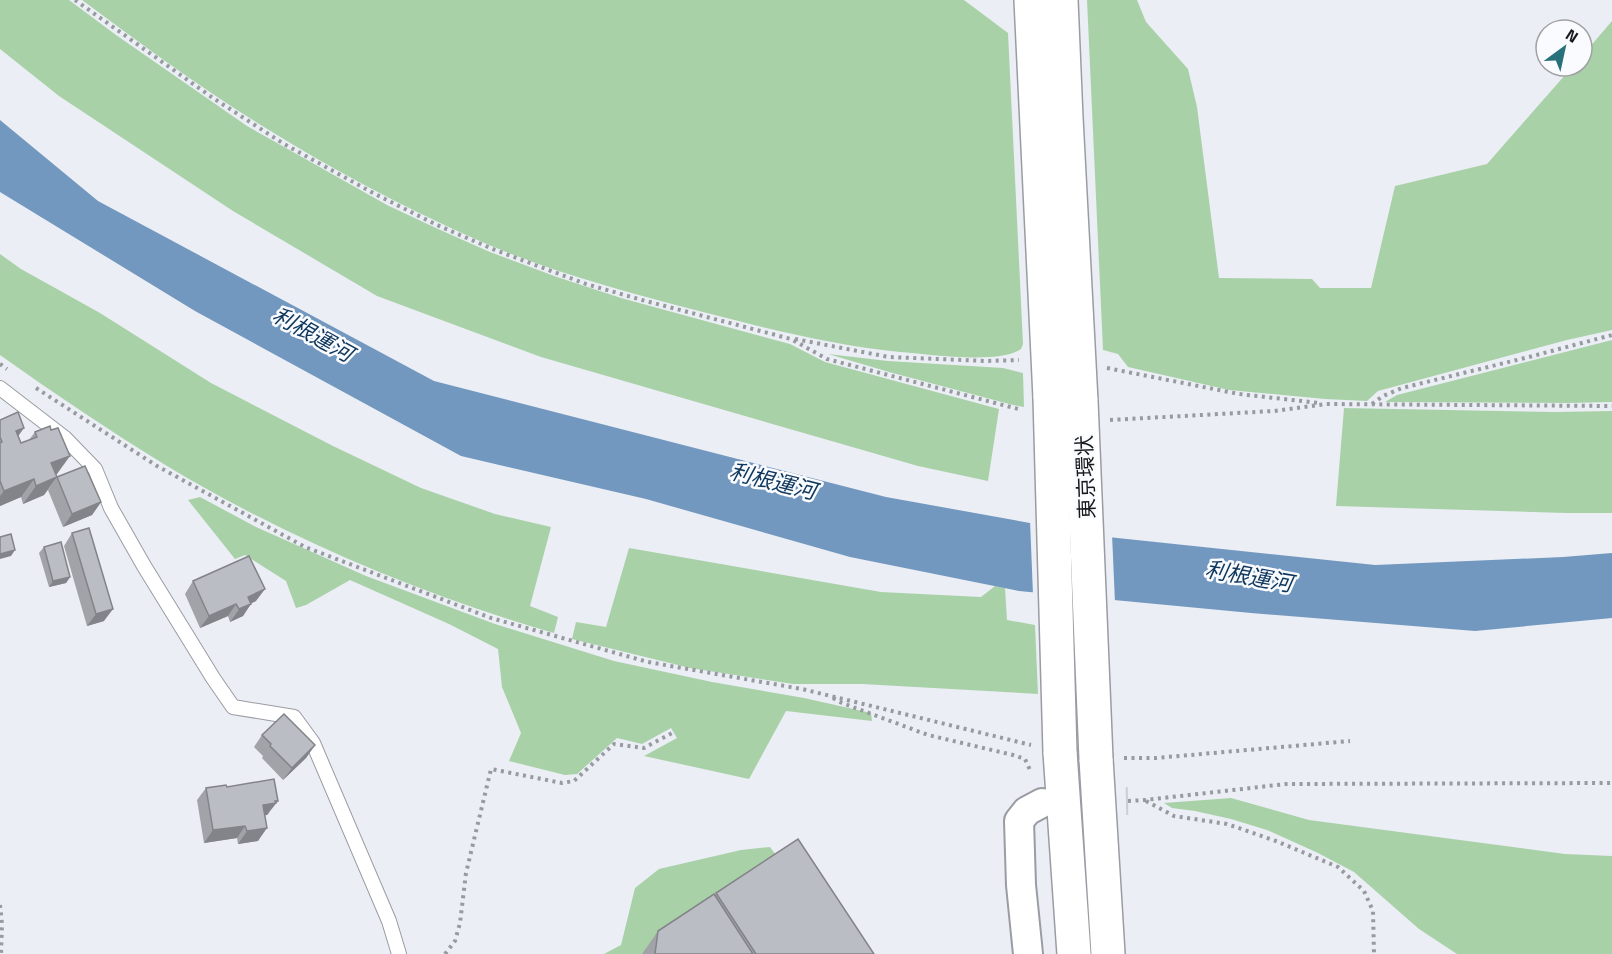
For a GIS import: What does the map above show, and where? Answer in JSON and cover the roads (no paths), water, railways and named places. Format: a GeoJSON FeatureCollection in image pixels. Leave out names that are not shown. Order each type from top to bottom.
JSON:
{"type":"FeatureCollection","features":[{"type":"Feature","properties":{"kind":"highway","name":"東京環状"},"geometry":{"type":"LineString","coordinates":[[1031,0],[1096,759],[1108,954]]}},
{"type":"Feature","properties":{"kind":"highway","name":"東京環状"},"geometry":{"type":"LineString","coordinates":[[1061,0],[1066,130],[1066,407],[1060,752],[1074,954]]}},
{"type":"Feature","properties":{"kind":"street"},"geometry":{"type":"LineString","coordinates":[[1028,954],[1021,885],[1019,821],[1028,811],[1038,805]]}},
{"type":"Feature","properties":{"kind":"lane"},"geometry":{"type":"LineString","coordinates":[[0,388],[65,438],[95,469],[111,508],[144,566],[233,707],[294,717],[313,743],[389,921],[399,954]]}},
{"type":"Feature","properties":{"kind":"water","name":"利根運河"},"geometry":{"type":"Polygon","coordinates":[[[0,120],[98,201],[434,381],[886,497],[1108,537],[1375,565],[1612,553],[1612,618],[1475,631],[1019,591],[850,557],[646,499],[461,456],[195,311],[0,192],[0,120]]]}},
{"type":"Feature","properties":{"kind":"tunnel"},"geometry":{"type":"LineString","coordinates":[[1042,803],[1128,801]]}}]}
